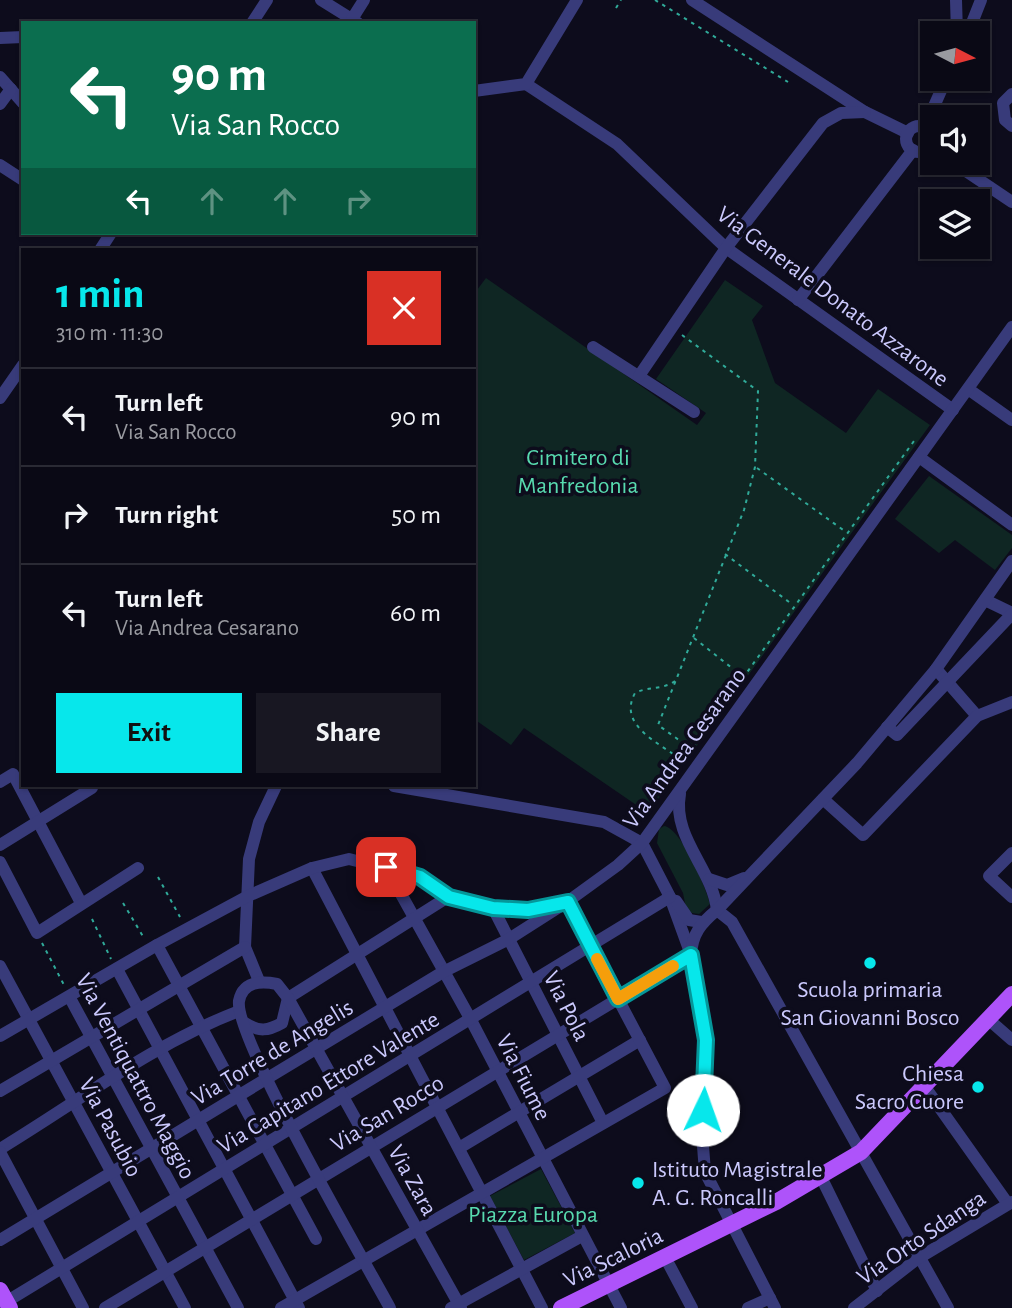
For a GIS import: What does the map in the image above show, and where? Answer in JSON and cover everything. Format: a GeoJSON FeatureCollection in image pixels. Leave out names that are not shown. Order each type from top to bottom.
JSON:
{"type":"FeatureCollection","features":[{"type":"Feature","properties":{"kind":"main road","name":"Via Scaloria"},"geometry":{"type":"LineString","coordinates":[[561,1308],[732,1225],[861,1152],[1012,994]]}},
{"type":"Feature","properties":{"kind":"street"},"geometry":{"type":"LineString","coordinates":[[253,21],[267,0]]}},
{"type":"Feature","properties":{"kind":"street"},"geometry":{"type":"LineString","coordinates":[[321,0],[355,21],[364,0]]}},
{"type":"Feature","properties":{"kind":"street"},"geometry":{"type":"LineString","coordinates":[[476,91],[526,83],[576,0]]}},
{"type":"Feature","properties":{"kind":"street"},"geometry":{"type":"LineString","coordinates":[[692,0],[865,112],[908,133]]}},
{"type":"Feature","properties":{"kind":"street"},"geometry":{"type":"LineString","coordinates":[[957,0],[957,21]]}},
{"type":"Feature","properties":{"kind":"street"},"geometry":{"type":"LineString","coordinates":[[973,21],[981,0]]}},
{"type":"Feature","properties":{"kind":"street"},"geometry":{"type":"LineString","coordinates":[[0,38],[21,37]]}},
{"type":"Feature","properties":{"kind":"street"},"geometry":{"type":"LineString","coordinates":[[0,77],[21,101]]}},
{"type":"Feature","properties":{"kind":"street","name":"Via Generale Donato Azzarone"},"geometry":{"type":"LineString","coordinates":[[526,83],[617,144],[726,248],[953,410]]}},
{"type":"Feature","properties":{"kind":"street"},"geometry":{"type":"LineString","coordinates":[[0,104],[11,89]]}},
{"type":"Feature","properties":{"kind":"street"},"geometry":{"type":"LineString","coordinates":[[1012,94],[1003,103],[1005,120],[1012,126]]}},
{"type":"Feature","properties":{"kind":"street"},"geometry":{"type":"LineString","coordinates":[[639,376],[726,248],[822,123],[841,113],[865,112]]}},
{"type":"Feature","properties":{"kind":"street"},"geometry":{"type":"LineString","coordinates":[[920,126],[908,133],[907,142],[913,150],[920,151]]}},
{"type":"Feature","properties":{"kind":"street"},"geometry":{"type":"LineString","coordinates":[[798,300],[913,150]]}},
{"type":"Feature","properties":{"kind":"street"},"geometry":{"type":"LineString","coordinates":[[0,164],[21,179]]}},
{"type":"Feature","properties":{"kind":"street"},"geometry":{"type":"LineString","coordinates":[[972,175],[1012,202]]}},
{"type":"Feature","properties":{"kind":"street","name":"Via Andrea Cesarano"},"geometry":{"type":"LineString","coordinates":[[0,1036],[248,896],[312,868],[349,859],[420,877],[449,897],[493,908],[528,910],[568,902],[618,865],[642,843],[1012,327]]}},
{"type":"Feature","properties":{"kind":"street"},"geometry":{"type":"LineString","coordinates":[[593,347],[695,412]]}},
{"type":"Feature","properties":{"kind":"street"},"geometry":{"type":"LineString","coordinates":[[0,398],[21,368]]}},
{"type":"Feature","properties":{"kind":"street"},"geometry":{"type":"LineString","coordinates":[[968,389],[1012,420]]}},
{"type":"Feature","properties":{"kind":"street"},"geometry":{"type":"LineString","coordinates":[[919,457],[1012,525]]}},
{"type":"Feature","properties":{"kind":"street"},"geometry":{"type":"LineString","coordinates":[[691,955],[692,940],[701,922],[717,910],[887,727],[936,668],[1012,561]]}},
{"type":"Feature","properties":{"kind":"street"},"geometry":{"type":"LineString","coordinates":[[887,727],[897,735],[1012,613],[985,600]]}},
{"type":"Feature","properties":{"kind":"street"},"geometry":{"type":"LineString","coordinates":[[936,668],[977,716]]}},
{"type":"Feature","properties":{"kind":"street"},"geometry":{"type":"LineString","coordinates":[[822,799],[863,835],[977,716],[1012,702]]}},
{"type":"Feature","properties":{"kind":"street"},"geometry":{"type":"LineString","coordinates":[[0,782],[13,774],[81,903]]}},
{"type":"Feature","properties":{"kind":"street"},"geometry":{"type":"LineString","coordinates":[[259,981],[245,947],[249,859],[259,821],[276,787]]}},
{"type":"Feature","properties":{"kind":"street"},"geometry":{"type":"LineString","coordinates":[[400,787],[604,822],[642,843],[670,897],[691,955],[706,1040],[702,1133],[705,1172],[773,1303],[748,1308]]}},
{"type":"Feature","properties":{"kind":"street"},"geometry":{"type":"LineString","coordinates":[[0,845],[92,788]]}},
{"type":"Feature","properties":{"kind":"street"},"geometry":{"type":"LineString","coordinates":[[681,788],[677,809],[679,826],[709,879],[717,910],[732,922],[861,1152],[917,1259],[948,1308]]}},
{"type":"Feature","properties":{"kind":"street"},"geometry":{"type":"LineString","coordinates":[[660,818],[679,826]]}},
{"type":"Feature","properties":{"kind":"street"},"geometry":{"type":"LineString","coordinates":[[1012,853],[989,876],[1012,897]]}},
{"type":"Feature","properties":{"kind":"street"},"geometry":{"type":"LineString","coordinates":[[0,862],[37,933],[138,869]]}},
{"type":"Feature","properties":{"kind":"street","name":"Via Fiume"},"geometry":{"type":"LineString","coordinates":[[386,867],[471,1020],[621,1308]]}},
{"type":"Feature","properties":{"kind":"street"},"geometry":{"type":"LineString","coordinates":[[312,868],[542,1308]]}},
{"type":"Feature","properties":{"kind":"street"},"geometry":{"type":"LineString","coordinates":[[709,879],[727,885],[748,877]]}},
{"type":"Feature","properties":{"kind":"street"},"geometry":{"type":"LineString","coordinates":[[242,1017],[254,1029],[270,1030],[282,1023],[288,998],[449,897]]}},
{"type":"Feature","properties":{"kind":"street"},"geometry":{"type":"LineString","coordinates":[[670,897],[689,920],[701,922]]}},
{"type":"Feature","properties":{"kind":"street","name":"Via Capitano Ettore Valente"},"geometry":{"type":"LineString","coordinates":[[4,1301],[225,1170],[292,1126],[344,1097],[670,897]]}},
{"type":"Feature","properties":{"kind":"street"},"geometry":{"type":"LineString","coordinates":[[281,1308],[297,1304],[416,1229],[665,1088],[568,902]]}},
{"type":"Feature","properties":{"kind":"street","name":"Via Torre de Angelis"},"geometry":{"type":"LineString","coordinates":[[0,1240],[111,1171],[386,1009],[443,972],[509,939],[568,902]]}},
{"type":"Feature","properties":{"kind":"street","name":"Via Pola"},"geometry":{"type":"LineString","coordinates":[[493,908],[603,1123]]}},
{"type":"Feature","properties":{"kind":"street"},"geometry":{"type":"LineString","coordinates":[[157,945],[316,1239]]}},
{"type":"Feature","properties":{"kind":"street"},"geometry":{"type":"LineString","coordinates":[[0,1091],[245,947]]}},
{"type":"Feature","properties":{"kind":"street","name":"Via San Rocco"},"geometry":{"type":"LineString","coordinates":[[105,1308],[691,955]]}},
{"type":"Feature","properties":{"kind":"street","name":"Via Pasubio"},"geometry":{"type":"LineString","coordinates":[[0,966],[185,1308]]}},
{"type":"Feature","properties":{"kind":"street"},"geometry":{"type":"LineString","coordinates":[[117,969],[297,1304]]}},
{"type":"Feature","properties":{"kind":"street"},"geometry":{"type":"LineString","coordinates":[[288,998],[277,984],[259,981],[250,984],[239,998],[255,1057],[390,1308]]}},
{"type":"Feature","properties":{"kind":"street","name":"Via Ventiquattro Maggio"},"geometry":{"type":"LineString","coordinates":[[70,998],[238,1308]]}},
{"type":"Feature","properties":{"kind":"street","name":"Via Zara"},"geometry":{"type":"LineString","coordinates":[[288,998],[457,1307]]}},
{"type":"Feature","properties":{"kind":"street"},"geometry":{"type":"LineString","coordinates":[[83,1308],[0,1150],[159,1049],[201,1026],[242,1017]]}},
{"type":"Feature","properties":{"kind":"street"},"geometry":{"type":"LineString","coordinates":[[988,1019],[1012,1040]]}},
{"type":"Feature","properties":{"kind":"street"},"geometry":{"type":"LineString","coordinates":[[459,1148],[640,1040]]}},
{"type":"Feature","properties":{"kind":"street"},"geometry":{"type":"LineString","coordinates":[[925,1087],[1010,1203]]}},
{"type":"Feature","properties":{"kind":"street"},"geometry":{"type":"LineString","coordinates":[[821,1177],[877,1291]]}},
{"type":"Feature","properties":{"kind":"street","name":"Via Orto Sdanga"},"geometry":{"type":"LineString","coordinates":[[854,1308],[917,1259],[1010,1203]]}},
{"type":"Feature","properties":{"kind":"street"},"geometry":{"type":"LineString","coordinates":[[457,1307],[583,1237]]}},
{"type":"Feature","properties":{"kind":"street"},"geometry":{"type":"LineString","coordinates":[[665,1256],[692,1308]]}},
{"type":"Feature","properties":{"kind":"path"},"geometry":{"type":"LineString","coordinates":[[616,8],[621,0]]}},
{"type":"Feature","properties":{"kind":"path"},"geometry":{"type":"LineString","coordinates":[[655,0],[788,82]]}},
{"type":"Feature","properties":{"kind":"path"},"geometry":{"type":"LineString","coordinates":[[672,327],[758,391],[755,467],[744,510],[658,725],[690,748]]}},
{"type":"Feature","properties":{"kind":"path"},"geometry":{"type":"LineString","coordinates":[[683,761],[922,431]]}},
{"type":"Feature","properties":{"kind":"path"},"geometry":{"type":"LineString","coordinates":[[755,467],[847,533]]}},
{"type":"Feature","properties":{"kind":"path"},"geometry":{"type":"LineString","coordinates":[[725,554],[794,606]]}},
{"type":"Feature","properties":{"kind":"path"},"geometry":{"type":"LineString","coordinates":[[692,637],[743,677]]}},
{"type":"Feature","properties":{"kind":"path"},"geometry":{"type":"LineString","coordinates":[[676,681],[635,693],[629,712],[633,723],[695,769]]}},
{"type":"Feature","properties":{"kind":"path"},"geometry":{"type":"LineString","coordinates":[[158,877],[187,930]]}},
{"type":"Feature","properties":{"kind":"path"},"geometry":{"type":"LineString","coordinates":[[123,903],[147,942],[157,945]]}},
{"type":"Feature","properties":{"kind":"path"},"geometry":{"type":"LineString","coordinates":[[92,919],[117,969]]}},
{"type":"Feature","properties":{"kind":"path","name":"Via Ventiquattro Maggio"},"geometry":{"type":"LineString","coordinates":[[37,933],[70,998]]}},
{"type":"Feature","properties":{"kind":"green space","name":"Cimitero di Manfredonia"},"geometry":{"type":"Polygon","coordinates":[[[486,278],[697,425],[706,413],[656,379],[725,280],[763,306],[752,320],[775,383],[846,433],[878,389],[930,425],[648,813],[524,728],[511,745],[476,720],[476,291],[486,278]]]}},
{"type":"Feature","properties":{"kind":"green space"},"geometry":{"type":"Polygon","coordinates":[[[929,476],[1012,535],[1012,548],[995,570],[955,540],[939,553],[895,519],[929,476]]]}},
{"type":"Feature","properties":{"kind":"green space"},"geometry":{"type":"Polygon","coordinates":[[[664,826],[671,829],[685,847],[704,885],[710,904],[699,914],[686,908],[683,893],[657,843],[659,829],[664,826]]]}},
{"type":"Feature","properties":{"kind":"green space","name":"Piazza Europa"},"geometry":{"type":"Polygon","coordinates":[[[541,1169],[575,1233],[524,1260],[490,1196],[541,1169]]]}},
{"type":"Feature","properties":{"kind":"slow traffic"},"geometry":{"type":"LineString","coordinates":[[597,959],[618,999],[673,966]]}},
{"type":"Feature","properties":{"kind":"place","name":"Scuola primaria San Giovanni Bosco"},"geometry":{"type":"Point","coordinates":[870,963]}},
{"type":"Feature","properties":{"kind":"place","name":"Chiesa Sacro Cuore"},"geometry":{"type":"Point","coordinates":[978,1087]}},
{"type":"Feature","properties":{"kind":"place","name":"Istituto Magistrale A. G. Roncalli"},"geometry":{"type":"Point","coordinates":[638,1183]}},
{"type":"Feature","properties":{"kind":"route"},"geometry":{"type":"LineString","coordinates":[[386,867],[420,877],[449,897],[493,908],[528,910],[568,902],[618,999],[691,955],[706,1040],[703,1110]]}}]}
